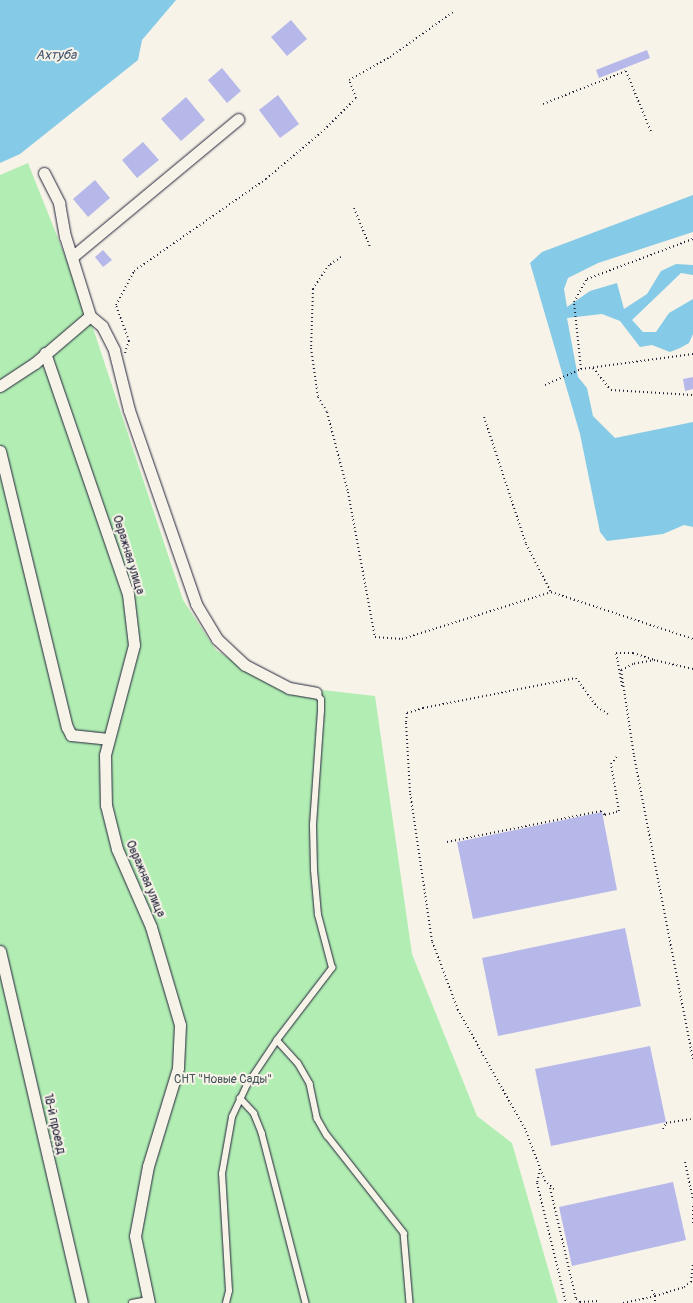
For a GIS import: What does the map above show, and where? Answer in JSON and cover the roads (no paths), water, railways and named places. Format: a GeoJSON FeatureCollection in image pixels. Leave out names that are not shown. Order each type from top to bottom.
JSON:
{"type":"FeatureCollection","features":[{"type":"Feature","properties":{"kind":"street"},"geometry":{"type":"LineString","coordinates":[[72,257],[238,119]]}},
{"type":"Feature","properties":{"kind":"street"},"geometry":{"type":"LineString","coordinates":[[44,173],[59,203],[72,257],[90,316],[102,326],[118,361],[129,410],[196,604],[217,639],[239,661],[275,683],[316,693]]}},
{"type":"Feature","properties":{"kind":"street"},"geometry":{"type":"LineString","coordinates":[[0,386],[45,353],[90,316]]}},
{"type":"Feature","properties":{"kind":"street","name":"Овражная улица"},"geometry":{"type":"LineString","coordinates":[[45,353],[128,594],[134,645],[108,739],[106,805],[113,834],[151,927],[180,1026],[178,1068],[148,1166],[135,1236],[149,1302]]}},
{"type":"Feature","properties":{"kind":"street"},"geometry":{"type":"LineString","coordinates":[[0,451],[67,727],[71,735],[108,739]]}},
{"type":"Feature","properties":{"kind":"street","name":"18-й проезд"},"geometry":{"type":"LineString","coordinates":[[0,951],[82,1303]]}},
{"type":"Feature","properties":{"kind":"lane"},"geometry":{"type":"LineString","coordinates":[[226,1303],[229,1292],[222,1174],[225,1142],[240,1098],[277,1040],[332,968],[318,915],[314,870],[313,825],[321,711],[321,700],[316,693]]}},
{"type":"Feature","properties":{"kind":"lane"},"geometry":{"type":"LineString","coordinates":[[277,1040],[298,1063],[310,1084],[317,1118],[327,1135],[404,1233],[410,1303]]}},
{"type":"Feature","properties":{"kind":"lane"},"geometry":{"type":"LineString","coordinates":[[240,1098],[254,1113],[262,1133],[306,1303]]}},
{"type":"Feature","properties":{"kind":"lane"},"geometry":{"type":"LineString","coordinates":[[132,1303],[149,1302]]}},
{"type":"Feature","properties":{"kind":"water","name":"Ахтуба"},"geometry":{"type":"Polygon","coordinates":[[[0,0],[176,0],[142,40],[138,60],[20,154],[0,163],[0,0]]]}},
{"type":"Feature","properties":{"kind":"water"},"geometry":{"type":"Polygon","coordinates":[[[693,195],[693,232],[598,263],[568,278],[564,289],[567,307],[590,291],[617,283],[624,309],[647,294],[661,271],[676,264],[693,265],[693,275],[681,273],[632,320],[643,332],[656,332],[669,313],[693,299],[693,334],[689,343],[680,348],[670,352],[652,345],[640,347],[620,321],[602,314],[567,318],[578,377],[587,388],[593,416],[615,438],[693,422],[693,527],[684,525],[663,534],[607,541],[600,532],[580,434],[530,263],[542,252],[693,195]]]}},
{"type":"Feature","properties":{"kind":"park label","name":"СНТ \"Новые Сады\""},"geometry":{"type":"Point","coordinates":[223,1080]}}]}
